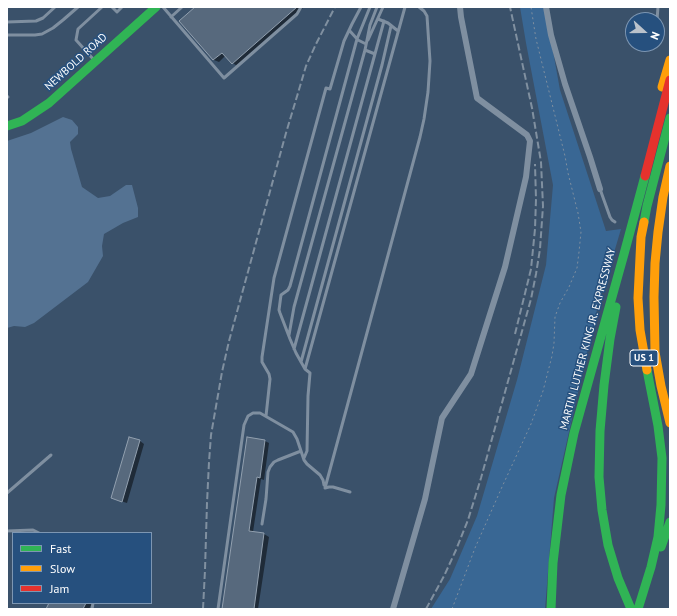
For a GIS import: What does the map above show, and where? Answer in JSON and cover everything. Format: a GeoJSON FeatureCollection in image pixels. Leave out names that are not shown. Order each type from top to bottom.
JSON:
{"type":"FeatureCollection","features":[{"type":"Feature","properties":{"kind":"main road","name":"NEWBOLD ROAD"},"geometry":{"type":"LineString","coordinates":[[7,126],[22,121],[49,103],[156,7]]}},
{"type":"Feature","properties":{"kind":"main road"},"geometry":{"type":"LineString","coordinates":[[579,413],[604,300],[670,60]]}},
{"type":"Feature","properties":{"kind":"main road","name":"MARTIN LUTHER KING JR. EXPRESSWAY"},"geometry":{"type":"LineString","coordinates":[[551,609],[554,556],[561,495],[579,413],[624,254],[670,80]]}},
{"type":"Feature","properties":{"kind":"main road","name":"US 1"},"geometry":{"type":"LineString","coordinates":[[638,609],[651,567],[658,537],[662,474],[662,458],[658,426],[642,345],[638,298],[639,267],[641,237],[647,206],[670,118]]}},
{"type":"Feature","properties":{"kind":"main road"},"geometry":{"type":"LineString","coordinates":[[670,166],[663,197],[656,247],[655,275],[655,352],[670,423]]}},
{"type":"Feature","properties":{"kind":"main road"},"geometry":{"type":"LineString","coordinates":[[624,254],[606,368],[599,453],[600,482],[605,528],[612,562],[631,609]]}},
{"type":"Feature","properties":{"kind":"main road"},"geometry":{"type":"LineString","coordinates":[[655,313],[663,369],[670,401]]}},
{"type":"Feature","properties":{"kind":"main road"},"geometry":{"type":"LineString","coordinates":[[642,597],[670,522]]}},
{"type":"Feature","properties":{"kind":"street"},"geometry":{"type":"LineString","coordinates":[[393,609],[425,499],[442,418],[471,374],[505,267],[526,177],[530,141],[527,135],[477,98],[460,7]]}},
{"type":"Feature","properties":{"kind":"street"},"geometry":{"type":"LineString","coordinates":[[546,7],[551,35],[565,84],[600,189]]}},
{"type":"Feature","properties":{"kind":"lane"},"geometry":{"type":"LineString","coordinates":[[7,22],[36,21],[43,18],[55,7]]}},
{"type":"Feature","properties":{"kind":"lane"},"geometry":{"type":"LineString","coordinates":[[7,35],[42,34],[53,28],[78,7]]}},
{"type":"Feature","properties":{"kind":"lane"},"geometry":{"type":"LineString","coordinates":[[95,61],[76,40],[78,29],[102,7]]}},
{"type":"Feature","properties":{"kind":"lane"},"geometry":{"type":"LineString","coordinates":[[112,7],[117,12],[122,7]]}},
{"type":"Feature","properties":{"kind":"lane"},"geometry":{"type":"LineString","coordinates":[[163,7],[224,78],[297,14],[301,7]]}},
{"type":"Feature","properties":{"kind":"lane"},"geometry":{"type":"LineString","coordinates":[[171,17],[182,7]]}},
{"type":"Feature","properties":{"kind":"lane"},"geometry":{"type":"LineString","coordinates":[[266,416],[270,379],[262,360],[269,308],[277,268],[326,88],[330,89],[342,46],[361,7]]}},
{"type":"Feature","properties":{"kind":"lane"},"geometry":{"type":"LineString","coordinates":[[304,458],[307,451],[310,372],[305,369],[289,337],[279,310],[281,295],[288,290],[290,286],[357,39],[370,7]]}},
{"type":"Feature","properties":{"kind":"lane"},"geometry":{"type":"LineString","coordinates":[[289,337],[294,307],[365,50],[370,25],[377,7]]}},
{"type":"Feature","properties":{"kind":"lane"},"geometry":{"type":"LineString","coordinates":[[366,44],[383,7]]}},
{"type":"Feature","properties":{"kind":"lane"},"geometry":{"type":"LineString","coordinates":[[305,369],[405,7]]}},
{"type":"Feature","properties":{"kind":"lane"},"geometry":{"type":"LineString","coordinates":[[324,488],[424,119],[428,92],[430,61],[427,16],[419,7]]}},
{"type":"Feature","properties":{"kind":"lane"},"geometry":{"type":"LineString","coordinates":[[378,19],[384,21],[398,31]]}},
{"type":"Feature","properties":{"kind":"lane"},"geometry":{"type":"LineString","coordinates":[[294,348],[384,21]]}},
{"type":"Feature","properties":{"kind":"lane"},"geometry":{"type":"LineString","coordinates":[[301,362],[382,65],[391,26]]}},
{"type":"Feature","properties":{"kind":"lane"},"geometry":{"type":"LineString","coordinates":[[349,30],[359,41],[366,44]]}},
{"type":"Feature","properties":{"kind":"lane"},"geometry":{"type":"LineString","coordinates":[[365,50],[375,54]]}},
{"type":"Feature","properties":{"kind":"lane"},"geometry":{"type":"LineString","coordinates":[[600,189],[610,217],[615,222]]}},
{"type":"Feature","properties":{"kind":"lane"},"geometry":{"type":"LineString","coordinates":[[269,308],[279,310]]}},
{"type":"Feature","properties":{"kind":"lane"},"geometry":{"type":"LineString","coordinates":[[218,609],[245,423],[248,416],[252,413],[258,413],[293,432],[307,464],[320,475],[323,480],[324,488]]}},
{"type":"Feature","properties":{"kind":"lane"},"geometry":{"type":"LineString","coordinates":[[262,524],[270,467],[276,461],[301,451]]}},
{"type":"Feature","properties":{"kind":"lane"},"geometry":{"type":"LineString","coordinates":[[7,493],[51,455]]}},
{"type":"Feature","properties":{"kind":"lane"},"geometry":{"type":"LineString","coordinates":[[324,488],[330,486],[350,492]]}},
{"type":"Feature","properties":{"kind":"lane"},"geometry":{"type":"LineString","coordinates":[[7,531],[33,530],[37,532]]}},
{"type":"Feature","properties":{"kind":"path"},"geometry":{"type":"LineString","coordinates":[[452,609],[475,548],[534,418],[552,356],[555,317],[577,268],[581,232],[578,213],[536,39],[531,7]]}},
{"type":"Feature","properties":{"kind":"shaded area"},"geometry":{"type":"Polygon","coordinates":[[[520,7],[545,7],[560,90],[606,231],[621,229],[595,317],[554,498],[545,609],[431,609],[450,579],[477,516],[517,380],[546,265],[553,185],[520,7]]]}},
{"type":"Feature","properties":{"kind":"shaded area"},"geometry":{"type":"Polygon","coordinates":[[[63,117],[72,120],[78,127],[78,134],[70,142],[82,187],[98,198],[110,196],[126,185],[132,185],[138,208],[138,217],[123,223],[104,234],[102,246],[103,256],[88,282],[34,323],[25,327],[14,326],[7,328],[7,141],[31,133],[63,117]]]}},
{"type":"Feature","properties":{"kind":"building"},"geometry":{"type":"Polygon","coordinates":[[[195,7],[297,7],[232,64],[222,53],[213,60],[179,21],[195,7]]]}},
{"type":"Feature","properties":{"kind":"building"},"geometry":{"type":"Polygon","coordinates":[[[129,437],[140,440],[122,502],[111,498],[129,437]]]}},
{"type":"Feature","properties":{"kind":"building"},"geometry":{"type":"Polygon","coordinates":[[[247,437],[265,440],[260,478],[257,477],[249,531],[264,533],[254,609],[222,609],[247,437]]]}},
{"type":"Feature","properties":{"kind":"building"},"geometry":{"type":"Polygon","coordinates":[[[48,604],[86,604],[83,609],[46,609],[48,604]]]}},
{"type":"Feature","properties":{"kind":"railway"},"geometry":{"type":"LineString","coordinates":[[203,609],[211,435],[222,372],[229,341],[286,133],[306,66],[335,7]]}},
{"type":"Feature","properties":{"kind":"railway"},"geometry":{"type":"LineString","coordinates":[[426,609],[444,576],[468,520],[531,299],[540,249],[543,206],[541,162],[532,108],[510,7]]}},
{"type":"Feature","properties":{"kind":"railway"},"geometry":{"type":"LineString","coordinates":[[515,334],[531,269],[535,229],[535,164]]}},
{"type":"Feature","properties":{"kind":"traffic: fast"},"geometry":{"type":"LineString","coordinates":[[7,126],[22,121],[49,103],[156,7]]}},
{"type":"Feature","properties":{"kind":"traffic: fast"},"geometry":{"type":"LineString","coordinates":[[644,222],[670,118]]}},
{"type":"Feature","properties":{"kind":"traffic: fast"},"geometry":{"type":"LineString","coordinates":[[551,609],[553,563],[561,495],[574,433],[645,176]]}},
{"type":"Feature","properties":{"kind":"traffic: fast"},"geometry":{"type":"LineString","coordinates":[[616,307],[604,385],[600,431],[599,477],[602,510],[608,545],[618,578],[631,609]]}},
{"type":"Feature","properties":{"kind":"traffic: fast"},"geometry":{"type":"LineString","coordinates":[[638,609],[651,567],[658,537],[661,505],[662,458],[658,426],[647,370]]}},
{"type":"Feature","properties":{"kind":"traffic: fast"},"geometry":{"type":"LineString","coordinates":[[661,547],[670,522]]}},
{"type":"Feature","properties":{"kind":"traffic: slow"},"geometry":{"type":"LineString","coordinates":[[662,87],[670,60]]}},
{"type":"Feature","properties":{"kind":"traffic: slow"},"geometry":{"type":"LineString","coordinates":[[670,166],[663,197],[658,232],[654,297],[655,352],[670,423]]}},
{"type":"Feature","properties":{"kind":"traffic: slow"},"geometry":{"type":"LineString","coordinates":[[644,222],[641,237],[638,298],[640,330],[647,370]]}},
{"type":"Feature","properties":{"kind":"traffic: jam"},"geometry":{"type":"LineString","coordinates":[[645,176],[670,80]]}}]}
